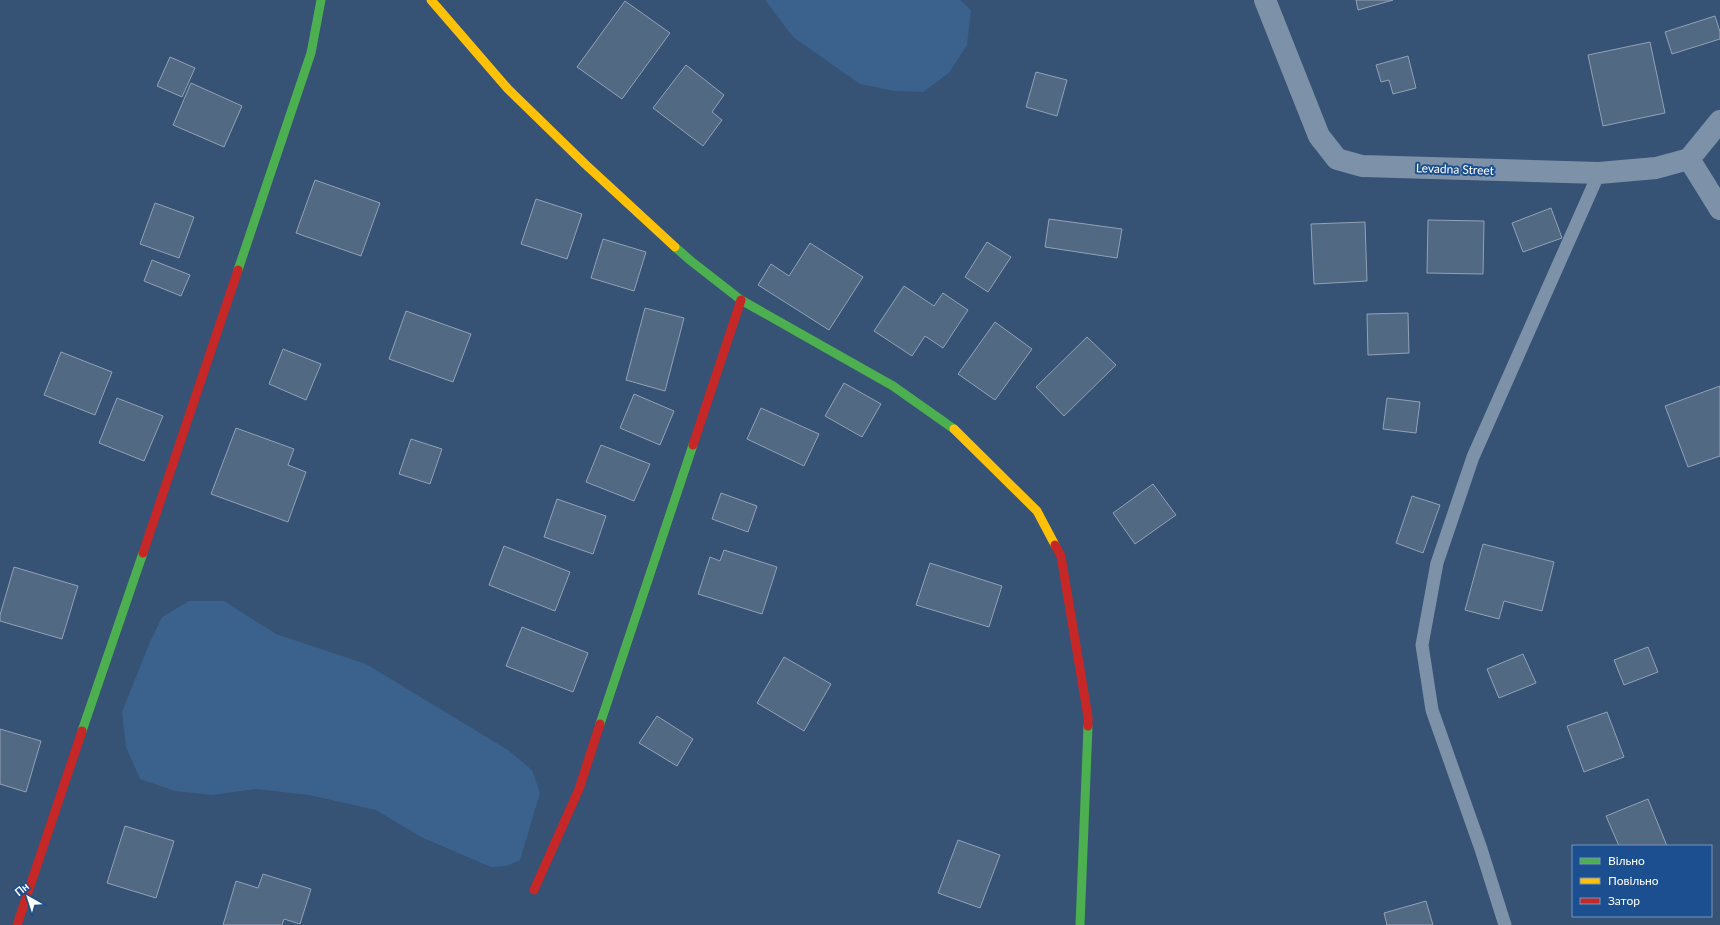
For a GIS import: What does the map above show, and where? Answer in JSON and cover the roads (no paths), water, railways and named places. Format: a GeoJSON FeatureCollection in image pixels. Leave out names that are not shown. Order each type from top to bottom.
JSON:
{"type":"FeatureCollection","features":[{"type":"Feature","properties":{"kind":"street"},"geometry":{"type":"LineString","coordinates":[[17,925],[309,60],[321,0]]}},
{"type":"Feature","properties":{"kind":"street"},"geometry":{"type":"LineString","coordinates":[[432,0],[508,89],[585,164],[691,261],[741,300],[893,386],[959,432],[1037,511],[1061,556],[1088,717],[1080,925]]}},
{"type":"Feature","properties":{"kind":"street","name":"Levadna Street"},"geometry":{"type":"LineString","coordinates":[[1265,0],[1319,136],[1337,159],[1362,166],[1599,173],[1656,168],[1689,159]]}},
{"type":"Feature","properties":{"kind":"street"},"geometry":{"type":"LineString","coordinates":[[1720,121],[1689,159],[1720,209]]}},
{"type":"Feature","properties":{"kind":"street"},"geometry":{"type":"LineString","coordinates":[[534,890],[579,789],[614,679],[659,550],[741,300]]}},
{"type":"Feature","properties":{"kind":"lane"},"geometry":{"type":"LineString","coordinates":[[1505,925],[1481,849],[1432,710],[1422,645],[1437,563],[1473,457],[1599,173]]}},
{"type":"Feature","properties":{"kind":"water"},"geometry":{"type":"Polygon","coordinates":[[[765,0],[960,0],[971,10],[967,45],[949,73],[923,92],[894,91],[860,84],[793,37],[765,0]]]}},
{"type":"Feature","properties":{"kind":"water"},"geometry":{"type":"Polygon","coordinates":[[[189,601],[224,601],[276,634],[366,664],[508,750],[532,770],[540,793],[520,860],[506,866],[491,867],[421,837],[376,810],[309,795],[256,789],[212,795],[175,791],[140,779],[126,747],[122,712],[150,642],[162,617],[189,601]]]}}]}
